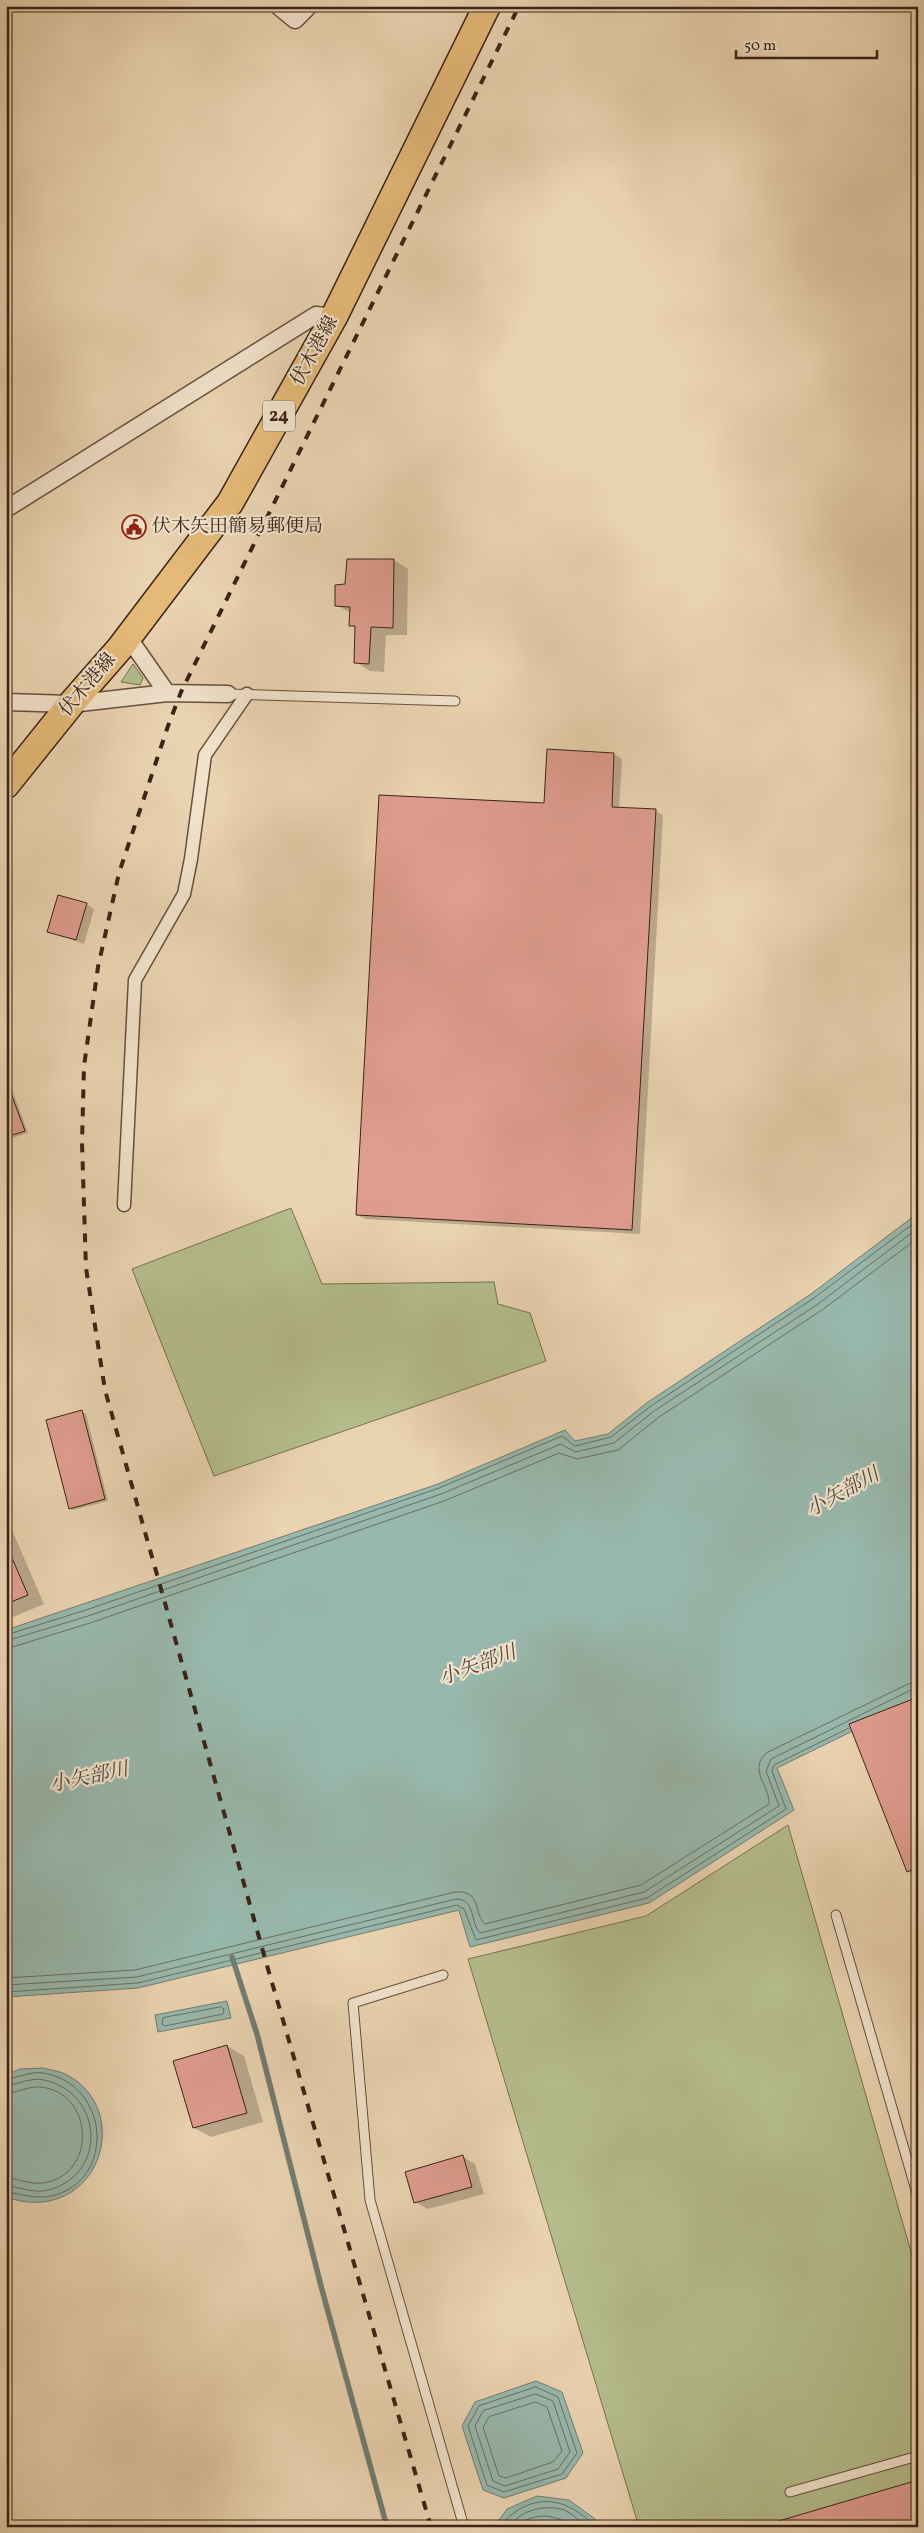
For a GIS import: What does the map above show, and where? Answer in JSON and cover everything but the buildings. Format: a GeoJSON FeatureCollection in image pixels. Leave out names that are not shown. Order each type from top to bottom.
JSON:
{"type":"FeatureCollection","features":[{"type":"Feature","properties":{"kind":"main road","name":"伏木港線"},"geometry":{"type":"LineString","coordinates":[[6,785],[128,637],[230,503],[334,317],[487,6]]}},
{"type":"Feature","properties":{"kind":"street"},"geometry":{"type":"LineString","coordinates":[[278,6],[295,20],[309,6]]}},
{"type":"Feature","properties":{"kind":"street"},"geometry":{"type":"LineString","coordinates":[[6,509],[316,315],[334,317]]}},
{"type":"Feature","properties":{"kind":"street"},"geometry":{"type":"LineString","coordinates":[[128,637],[167,693]]}},
{"type":"Feature","properties":{"kind":"street"},"geometry":{"type":"LineString","coordinates":[[6,702],[71,704],[167,693],[228,694]]}},
{"type":"Feature","properties":{"kind":"street"},"geometry":{"type":"LineString","coordinates":[[124,1204],[135,980],[184,894],[191,859],[204,755],[247,694]]}},
{"type":"Feature","properties":{"kind":"lane"},"geometry":{"type":"LineString","coordinates":[[228,694],[455,701]]}},
{"type":"Feature","properties":{"kind":"lane"},"geometry":{"type":"LineString","coordinates":[[836,1915],[918,2197]]}},
{"type":"Feature","properties":{"kind":"lane"},"geometry":{"type":"LineString","coordinates":[[443,1975],[353,2002],[370,2200],[464,2527]]}},
{"type":"Feature","properties":{"kind":"lane"},"geometry":{"type":"LineString","coordinates":[[790,2492],[918,2456]]}},
{"type":"Feature","properties":{"kind":"green space"},"geometry":{"type":"Polygon","coordinates":[[[133,664],[143,678],[140,685],[121,682],[133,664]]]}},
{"type":"Feature","properties":{"kind":"green space"},"geometry":{"type":"Polygon","coordinates":[[[291,1208],[322,1284],[494,1282],[498,1304],[530,1313],[546,1361],[214,1476],[132,1269],[291,1208]]]}},
{"type":"Feature","properties":{"kind":"green space"},"geometry":{"type":"Polygon","coordinates":[[[788,1825],[918,2276],[918,2527],[639,2527],[468,1959],[646,1916],[788,1825]]]}},
{"type":"Feature","properties":{"kind":"water","name":"小矢部川"},"geometry":{"type":"Polygon","coordinates":[[[918,1213],[918,1699],[777,1768],[794,1810],[649,1903],[470,1947],[459,1910],[138,1988],[6,1997],[6,1630],[438,1484],[565,1430],[575,1441],[608,1434],[648,1402],[811,1294],[918,1213]]]}},
{"type":"Feature","properties":{"kind":"water"},"geometry":{"type":"Polygon","coordinates":[[[227,2001],[231,2018],[158,2032],[155,2015],[227,2001]]]}},
{"type":"Feature","properties":{"kind":"water"},"geometry":{"type":"Polygon","coordinates":[[[43,2068],[65,2074],[84,2087],[96,2105],[102,2125],[101,2146],[95,2166],[83,2183],[65,2195],[43,2202],[24,2202],[6,2196],[6,2075],[20,2069],[43,2068]]]}},
{"type":"Feature","properties":{"kind":"water"},"geometry":{"type":"Polygon","coordinates":[[[536,2381],[562,2392],[583,2453],[566,2478],[504,2498],[483,2490],[462,2426],[475,2402],[536,2381]]]}},
{"type":"Feature","properties":{"kind":"water"},"geometry":{"type":"Polygon","coordinates":[[[537,2496],[569,2500],[595,2519],[599,2527],[494,2527],[507,2509],[537,2496]]]}},
{"type":"Feature","properties":{"kind":"waterway"},"geometry":{"type":"LineString","coordinates":[[232,1957],[257,2034],[321,2286],[387,2527]]}},
{"type":"Feature","properties":{"kind":"railway"},"geometry":{"type":"LineString","coordinates":[[431,2527],[266,1962],[105,1390],[86,1268],[82,1143],[84,1066],[98,967],[119,873],[181,692],[519,6]]}},
{"type":"Feature","properties":{"kind":"place","name":"伏木矢田簡易郵便局"},"geometry":{"type":"Point","coordinates":[134,527]}}]}
